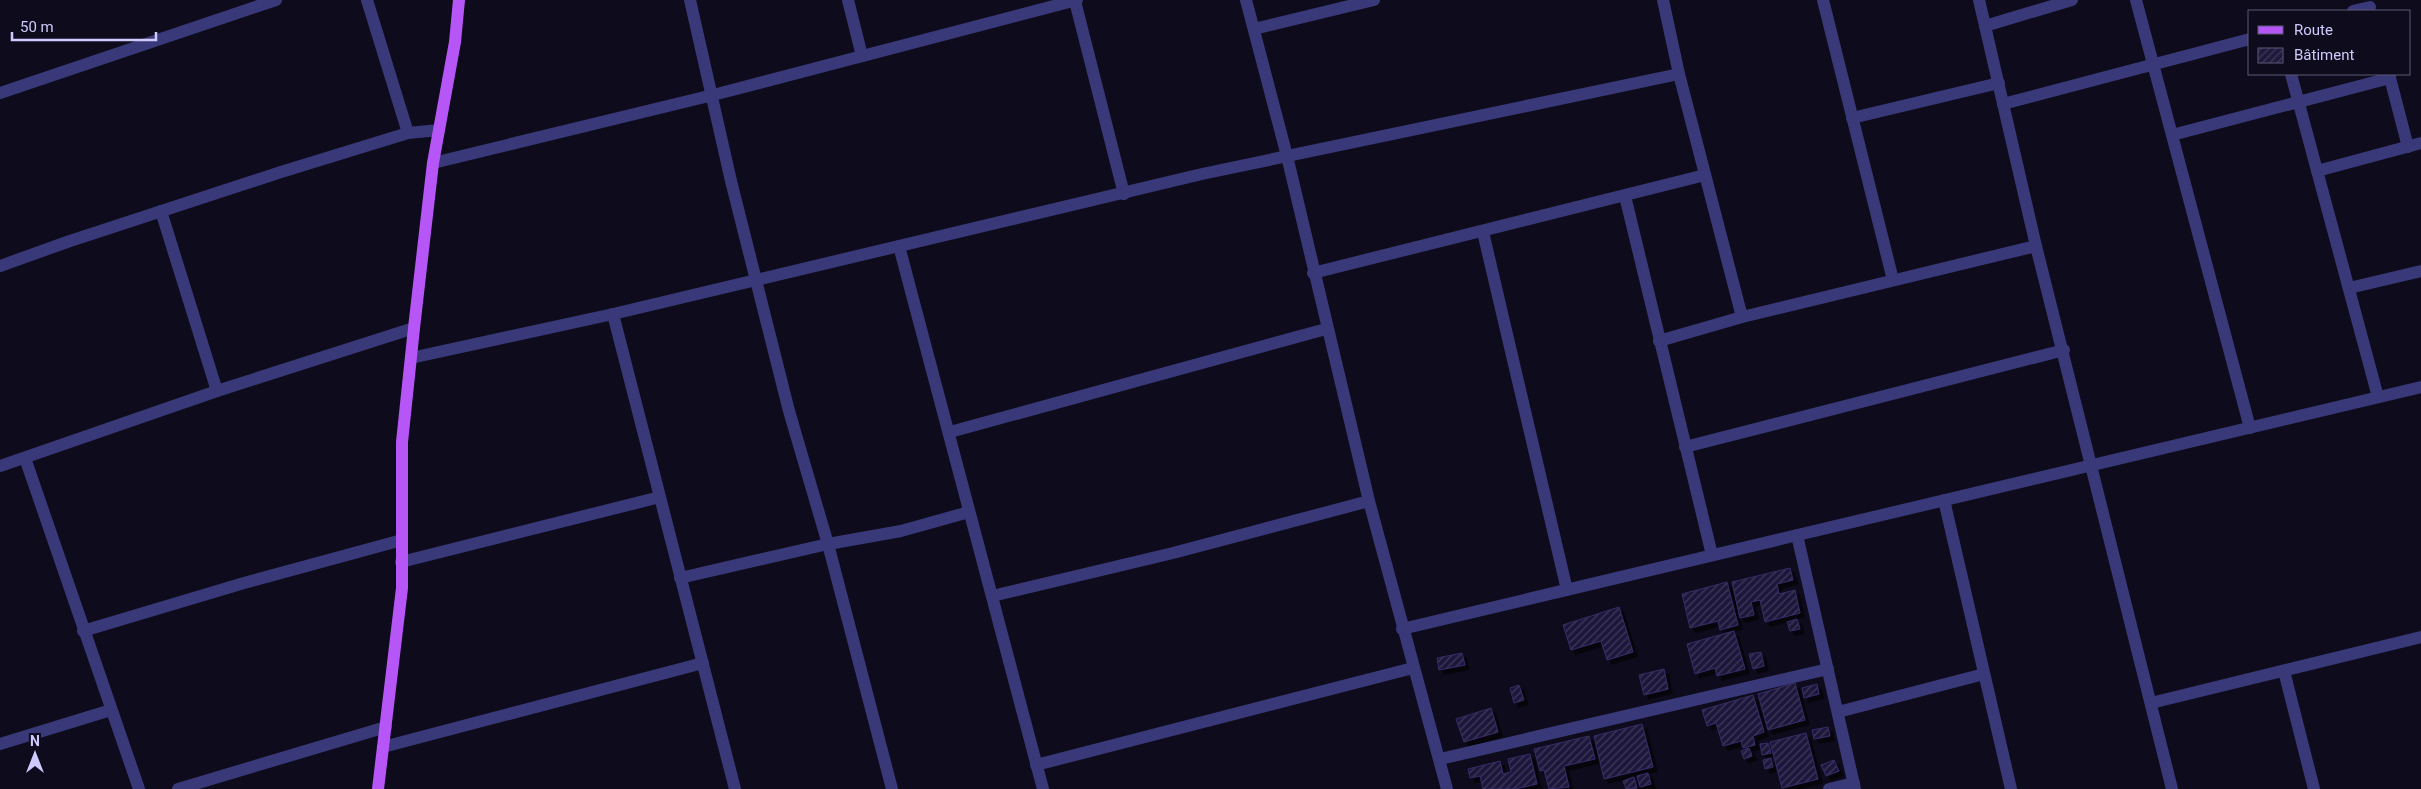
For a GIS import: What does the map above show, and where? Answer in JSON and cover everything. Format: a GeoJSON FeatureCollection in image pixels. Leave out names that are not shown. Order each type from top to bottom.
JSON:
{"type":"FeatureCollection","features":[{"type":"Feature","properties":{"kind":"main road"},"geometry":{"type":"LineString","coordinates":[[378,789],[402,588],[402,442],[433,163],[454,42],[459,0]]}},
{"type":"Feature","properties":{"kind":"street"},"geometry":{"type":"LineString","coordinates":[[0,93],[276,0]]}},
{"type":"Feature","properties":{"kind":"street"},"geometry":{"type":"LineString","coordinates":[[367,0],[408,133]]}},
{"type":"Feature","properties":{"kind":"street"},"geometry":{"type":"LineString","coordinates":[[690,0],[731,181],[789,411],[828,544],[892,789]]}},
{"type":"Feature","properties":{"kind":"street"},"geometry":{"type":"LineString","coordinates":[[848,0],[862,56]]}},
{"type":"Feature","properties":{"kind":"street"},"geometry":{"type":"LineString","coordinates":[[433,163],[712,96],[1076,0],[1124,194]]}},
{"type":"Feature","properties":{"kind":"street"},"geometry":{"type":"LineString","coordinates":[[1246,0],[1287,156],[1326,329],[1369,501],[1402,629],[1447,789]]}},
{"type":"Feature","properties":{"kind":"street"},"geometry":{"type":"LineString","coordinates":[[1254,29],[1374,0]]}},
{"type":"Feature","properties":{"kind":"street"},"geometry":{"type":"LineString","coordinates":[[1663,0],[1679,74],[1742,317]]}},
{"type":"Feature","properties":{"kind":"street"},"geometry":{"type":"LineString","coordinates":[[1823,0],[1893,280]]}},
{"type":"Feature","properties":{"kind":"street"},"geometry":{"type":"LineString","coordinates":[[1979,0],[2036,246],[2064,350],[2090,466],[2172,789]]}},
{"type":"Feature","properties":{"kind":"street"},"geometry":{"type":"LineString","coordinates":[[1985,26],[2072,0]]}},
{"type":"Feature","properties":{"kind":"street"},"geometry":{"type":"LineString","coordinates":[[2136,0],[2250,428]]}},
{"type":"Feature","properties":{"kind":"street"},"geometry":{"type":"LineString","coordinates":[[2356,10],[2370,6]]}},
{"type":"Feature","properties":{"kind":"street"},"geometry":{"type":"LineString","coordinates":[[2004,104],[2248,40]]}},
{"type":"Feature","properties":{"kind":"street"},"geometry":{"type":"LineString","coordinates":[[411,358],[612,314],[1287,156],[1679,74]]}},
{"type":"Feature","properties":{"kind":"street"},"geometry":{"type":"LineString","coordinates":[[2291,75],[2378,397]]}},
{"type":"Feature","properties":{"kind":"street"},"geometry":{"type":"LineString","coordinates":[[2172,135],[2389,76],[2415,145],[2317,171]]}},
{"type":"Feature","properties":{"kind":"street"},"geometry":{"type":"LineString","coordinates":[[1852,118],[1999,83]]}},
{"type":"Feature","properties":{"kind":"street"},"geometry":{"type":"LineString","coordinates":[[0,266],[160,211],[408,133],[439,130]]}},
{"type":"Feature","properties":{"kind":"street"},"geometry":{"type":"LineString","coordinates":[[1313,273],[1705,175]]}},
{"type":"Feature","properties":{"kind":"street"},"geometry":{"type":"LineString","coordinates":[[1625,196],[1712,555]]}},
{"type":"Feature","properties":{"kind":"street"},"geometry":{"type":"LineString","coordinates":[[160,211],[217,391]]}},
{"type":"Feature","properties":{"kind":"street"},"geometry":{"type":"LineString","coordinates":[[1483,232],[1567,590]]}},
{"type":"Feature","properties":{"kind":"street"},"geometry":{"type":"LineString","coordinates":[[900,246],[1042,789]]}},
{"type":"Feature","properties":{"kind":"street"},"geometry":{"type":"LineString","coordinates":[[1660,341],[1742,317],[2036,246]]}},
{"type":"Feature","properties":{"kind":"street"},"geometry":{"type":"LineString","coordinates":[[2349,288],[2421,271]]}},
{"type":"Feature","properties":{"kind":"street"},"geometry":{"type":"LineString","coordinates":[[612,314],[735,789]]}},
{"type":"Feature","properties":{"kind":"street"},"geometry":{"type":"LineString","coordinates":[[0,466],[217,391],[414,328]]}},
{"type":"Feature","properties":{"kind":"street"},"geometry":{"type":"LineString","coordinates":[[950,432],[1326,329]]}},
{"type":"Feature","properties":{"kind":"street"},"geometry":{"type":"LineString","coordinates":[[1685,447],[2064,350]]}},
{"type":"Feature","properties":{"kind":"street"},"geometry":{"type":"LineString","coordinates":[[1402,629],[2421,387]]}},
{"type":"Feature","properties":{"kind":"street"},"geometry":{"type":"LineString","coordinates":[[25,458],[138,789]]}},
{"type":"Feature","properties":{"kind":"street"},"geometry":{"type":"LineString","coordinates":[[401,562],[660,497]]}},
{"type":"Feature","properties":{"kind":"street"},"geometry":{"type":"LineString","coordinates":[[1944,500],[2011,789]]}},
{"type":"Feature","properties":{"kind":"street"},"geometry":{"type":"LineString","coordinates":[[992,596],[1173,553],[1369,501]]}},
{"type":"Feature","properties":{"kind":"street"},"geometry":{"type":"LineString","coordinates":[[680,578],[828,544],[901,531],[969,512]]}},
{"type":"Feature","properties":{"kind":"street"},"geometry":{"type":"LineString","coordinates":[[1797,535],[1855,786],[1829,789]]}},
{"type":"Feature","properties":{"kind":"street"},"geometry":{"type":"LineString","coordinates":[[83,632],[244,583],[402,540]]}},
{"type":"Feature","properties":{"kind":"street"},"geometry":{"type":"LineString","coordinates":[[2151,703],[2421,637]]}},
{"type":"Feature","properties":{"kind":"street"},"geometry":{"type":"LineString","coordinates":[[382,747],[703,663]]}},
{"type":"Feature","properties":{"kind":"street"},"geometry":{"type":"LineString","coordinates":[[1036,765],[1413,668]]}},
{"type":"Feature","properties":{"kind":"street"},"geometry":{"type":"LineString","coordinates":[[1440,760],[1828,669]]}},
{"type":"Feature","properties":{"kind":"street"},"geometry":{"type":"LineString","coordinates":[[2284,671],[2314,789]]}},
{"type":"Feature","properties":{"kind":"street"},"geometry":{"type":"LineString","coordinates":[[1838,712],[1984,674]]}},
{"type":"Feature","properties":{"kind":"street"},"geometry":{"type":"LineString","coordinates":[[0,744],[111,710]]}},
{"type":"Feature","properties":{"kind":"street"},"geometry":{"type":"LineString","coordinates":[[178,789],[386,727]]}},
{"type":"Feature","properties":{"kind":"building"},"geometry":{"type":"Polygon","coordinates":[[[1790,568],[1793,580],[1777,584],[1779,594],[1795,590],[1800,613],[1765,622],[1760,600],[1751,602],[1754,615],[1740,618],[1732,582],[1790,568]]]}},
{"type":"Feature","properties":{"kind":"building"},"geometry":{"type":"Polygon","coordinates":[[[1727,582],[1738,625],[1720,630],[1718,621],[1690,628],[1682,594],[1727,582]]]}},
{"type":"Feature","properties":{"kind":"building"},"geometry":{"type":"Polygon","coordinates":[[[1619,607],[1633,652],[1607,660],[1601,641],[1571,650],[1563,625],[1619,607]]]}},
{"type":"Feature","properties":{"kind":"building"},"geometry":{"type":"Polygon","coordinates":[[[1797,619],[1800,629],[1790,631],[1787,622],[1797,619]]]}},
{"type":"Feature","properties":{"kind":"building"},"geometry":{"type":"Polygon","coordinates":[[[1734,631],[1745,669],[1717,676],[1715,668],[1695,674],[1687,644],[1734,631]]]}},
{"type":"Feature","properties":{"kind":"building"},"geometry":{"type":"Polygon","coordinates":[[[1761,652],[1764,666],[1753,669],[1749,654],[1761,652]]]}},
{"type":"Feature","properties":{"kind":"building"},"geometry":{"type":"Polygon","coordinates":[[[1462,653],[1465,665],[1439,670],[1437,658],[1462,653]]]}},
{"type":"Feature","properties":{"kind":"building"},"geometry":{"type":"Polygon","coordinates":[[[1664,669],[1668,689],[1644,695],[1639,675],[1664,669]]]}},
{"type":"Feature","properties":{"kind":"building"},"geometry":{"type":"Polygon","coordinates":[[[1795,683],[1805,720],[1768,730],[1758,694],[1795,683]]]}},
{"type":"Feature","properties":{"kind":"building"},"geometry":{"type":"Polygon","coordinates":[[[1817,684],[1819,694],[1804,698],[1802,688],[1817,684]]]}},
{"type":"Feature","properties":{"kind":"building"},"geometry":{"type":"Polygon","coordinates":[[[1519,685],[1524,700],[1514,703],[1510,688],[1519,685]]]}},
{"type":"Feature","properties":{"kind":"building"},"geometry":{"type":"Polygon","coordinates":[[[1753,695],[1764,732],[1753,736],[1755,745],[1743,748],[1741,741],[1723,746],[1716,723],[1707,726],[1702,710],[1753,695]]]}},
{"type":"Feature","properties":{"kind":"building"},"geometry":{"type":"Polygon","coordinates":[[[1491,708],[1498,732],[1464,742],[1456,719],[1491,708]]]}},
{"type":"Feature","properties":{"kind":"building"},"geometry":{"type":"Polygon","coordinates":[[[1642,724],[1653,767],[1604,779],[1594,736],[1642,724]]]}},
{"type":"Feature","properties":{"kind":"building"},"geometry":{"type":"Polygon","coordinates":[[[1828,727],[1830,736],[1814,739],[1812,730],[1828,727]]]}},
{"type":"Feature","properties":{"kind":"building"},"geometry":{"type":"Polygon","coordinates":[[[1806,733],[1818,779],[1782,788],[1770,742],[1806,733]]]}},
{"type":"Feature","properties":{"kind":"building"},"geometry":{"type":"Polygon","coordinates":[[[1589,736],[1595,759],[1564,766],[1569,787],[1549,789],[1544,770],[1540,771],[1534,749],[1589,736]]]}},
{"type":"Feature","properties":{"kind":"building"},"geometry":{"type":"Polygon","coordinates":[[[1768,743],[1771,753],[1762,755],[1760,744],[1768,743]]]}},
{"type":"Feature","properties":{"kind":"building"},"geometry":{"type":"Polygon","coordinates":[[[1749,748],[1752,756],[1744,759],[1741,751],[1749,748]]]}},
{"type":"Feature","properties":{"kind":"building"},"geometry":{"type":"Polygon","coordinates":[[[1530,754],[1537,784],[1515,789],[1483,789],[1480,776],[1470,778],[1468,769],[1500,761],[1503,774],[1511,772],[1508,759],[1530,754]]]}},
{"type":"Feature","properties":{"kind":"building"},"geometry":{"type":"Polygon","coordinates":[[[1771,758],[1773,767],[1765,769],[1763,760],[1771,758]]]}},
{"type":"Feature","properties":{"kind":"building"},"geometry":{"type":"Polygon","coordinates":[[[1834,760],[1839,771],[1826,776],[1821,765],[1834,760]]]}},
{"type":"Feature","properties":{"kind":"building"},"geometry":{"type":"Polygon","coordinates":[[[1648,773],[1651,784],[1640,787],[1637,776],[1648,773]]]}},
{"type":"Feature","properties":{"kind":"building"},"geometry":{"type":"Polygon","coordinates":[[[1634,777],[1637,788],[1626,789],[1623,781],[1634,777]]]}}]}
